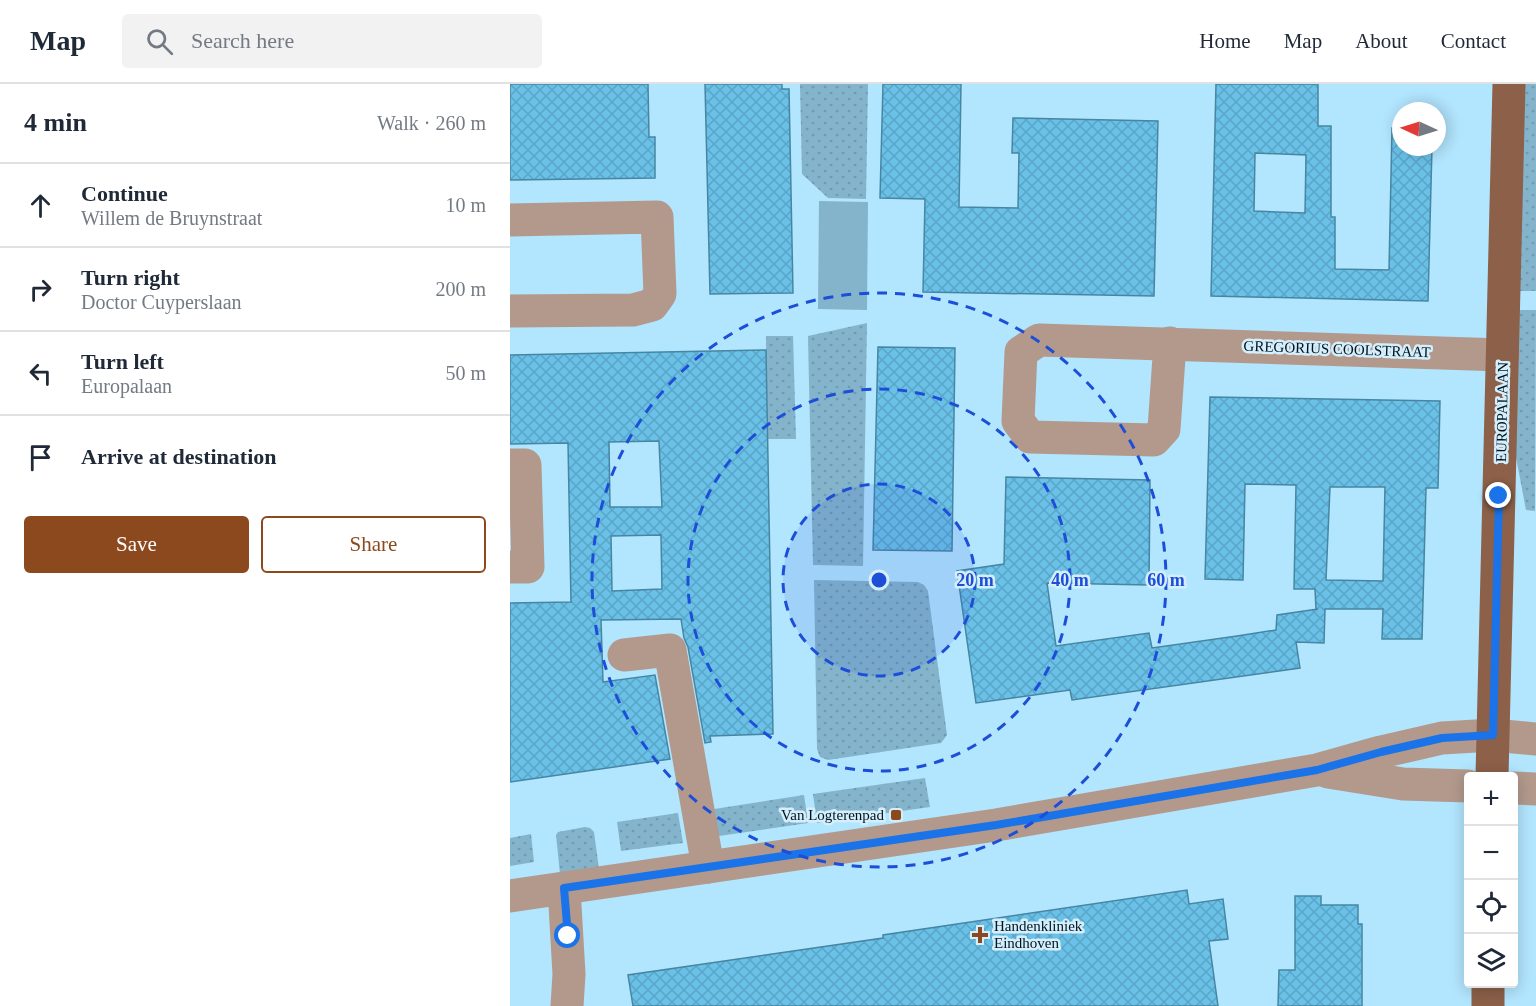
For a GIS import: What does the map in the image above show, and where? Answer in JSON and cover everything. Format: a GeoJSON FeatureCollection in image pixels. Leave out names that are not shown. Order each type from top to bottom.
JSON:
{"type":"FeatureCollection","features":[{"type":"Feature","properties":{"kind":"main road","name":"EUROPALAAN"},"geometry":{"type":"LineString","coordinates":[[1492,772],[1509,84]]}},
{"type":"Feature","properties":{"kind":"main road"},"geometry":{"type":"LineString","coordinates":[[1488,988],[1488,1006]]}},
{"type":"Feature","properties":{"kind":"street"},"geometry":{"type":"LineString","coordinates":[[510,220],[657,217],[660,294],[652,306],[633,310],[510,311]]}},
{"type":"Feature","properties":{"kind":"street","name":"GREGORIUS COOLSTRAAT"},"geometry":{"type":"LineString","coordinates":[[1170,343],[1164,429],[1154,440],[1030,437],[1018,422],[1021,352],[1039,340],[1170,343],[1503,355]]}},
{"type":"Feature","properties":{"kind":"street"},"geometry":{"type":"LineString","coordinates":[[510,465],[525,465],[528,567],[510,567]]}},
{"type":"Feature","properties":{"kind":"street"},"geometry":{"type":"LineString","coordinates":[[624,655],[670,650],[708,867]]}},
{"type":"Feature","properties":{"kind":"street"},"geometry":{"type":"LineString","coordinates":[[510,896],[996,825],[1317,770],[1442,738],[1493,735],[1536,739]]}},
{"type":"Feature","properties":{"kind":"street"},"geometry":{"type":"LineString","coordinates":[[1317,770],[1403,784],[1464,786]]}},
{"type":"Feature","properties":{"kind":"street"},"geometry":{"type":"LineString","coordinates":[[1518,788],[1536,789]]}},
{"type":"Feature","properties":{"kind":"street"},"geometry":{"type":"LineString","coordinates":[[564,888],[569,974],[567,1006]]}},
{"type":"Feature","properties":{"kind":"shaded area"},"geometry":{"type":"Polygon","coordinates":[[[800,84],[868,84],[866,199],[828,198],[802,174],[800,84]]]}},
{"type":"Feature","properties":{"kind":"shaded area"},"geometry":{"type":"Polygon","coordinates":[[[1522,84],[1536,84],[1536,291],[1518,291],[1522,84]]]}},
{"type":"Feature","properties":{"kind":"shaded area"},"geometry":{"type":"Polygon","coordinates":[[[819,201],[868,202],[867,310],[818,309],[819,201]]]}},
{"type":"Feature","properties":{"kind":"shaded area"},"geometry":{"type":"Polygon","coordinates":[[[1518,310],[1536,310],[1535,511],[1526,510],[1515,452],[1518,310]]]}},
{"type":"Feature","properties":{"kind":"shaded area"},"geometry":{"type":"Polygon","coordinates":[[[867,323],[863,566],[813,565],[808,336],[867,323]]]}},
{"type":"Feature","properties":{"kind":"shaded area"},"geometry":{"type":"Polygon","coordinates":[[[766,336],[793,336],[796,439],[767,439],[766,336]]]}},
{"type":"Feature","properties":{"kind":"shaded area"},"geometry":{"type":"Polygon","coordinates":[[[814,580],[918,582],[924,585],[928,591],[947,735],[941,743],[828,760],[820,757],[817,749],[814,580]]]}},
{"type":"Feature","properties":{"kind":"shaded area"},"geometry":{"type":"Polygon","coordinates":[[[925,778],[930,807],[817,823],[813,794],[925,778]]]}},
{"type":"Feature","properties":{"kind":"shaded area"},"geometry":{"type":"Polygon","coordinates":[[[804,795],[808,823],[712,837],[708,810],[804,795]]]}},
{"type":"Feature","properties":{"kind":"shaded area"},"geometry":{"type":"Polygon","coordinates":[[[678,813],[683,843],[621,851],[617,822],[678,813]]]}},
{"type":"Feature","properties":{"kind":"shaded area"},"geometry":{"type":"Polygon","coordinates":[[[585,827],[594,832],[599,869],[560,874],[556,835],[558,832],[585,827]]]}},
{"type":"Feature","properties":{"kind":"shaded area"},"geometry":{"type":"Polygon","coordinates":[[[531,834],[534,862],[510,866],[510,838],[531,834]]]}},
{"type":"Feature","properties":{"kind":"building"},"geometry":{"type":"Polygon","coordinates":[[[510,84],[648,84],[649,137],[655,137],[655,178],[510,180],[510,84]]]}},
{"type":"Feature","properties":{"kind":"building"},"geometry":{"type":"Polygon","coordinates":[[[705,84],[782,84],[782,89],[789,89],[793,293],[710,294],[705,84]]]}},
{"type":"Feature","properties":{"kind":"building"},"geometry":{"type":"Polygon","coordinates":[[[883,84],[961,84],[959,207],[1018,208],[1019,153],[1012,153],[1013,118],[1158,121],[1154,296],[923,292],[925,199],[880,198],[883,84]]]}},
{"type":"Feature","properties":{"kind":"building"},"geometry":{"type":"Polygon","coordinates":[[[1216,84],[1318,84],[1318,126],[1331,126],[1331,217],[1335,217],[1335,269],[1389,270],[1392,128],[1392,156],[1432,156],[1428,301],[1211,296],[1216,84]],[[1255,153],[1254,211],[1305,213],[1306,155],[1255,153]]]}},
{"type":"Feature","properties":{"kind":"building"},"geometry":{"type":"Polygon","coordinates":[[[878,347],[955,348],[952,551],[873,550],[878,347]]]}},
{"type":"Feature","properties":{"kind":"building"},"geometry":{"type":"Polygon","coordinates":[[[766,350],[773,734],[710,736],[711,742],[705,743],[681,619],[601,620],[603,682],[655,675],[670,759],[510,782],[510,603],[571,602],[568,443],[510,444],[510,355],[766,350]],[[659,441],[609,442],[610,507],[662,507],[659,441]],[[661,535],[611,536],[612,591],[662,589],[661,535]]]}},
{"type":"Feature","properties":{"kind":"building"},"geometry":{"type":"Polygon","coordinates":[[[1210,397],[1440,401],[1438,488],[1426,488],[1422,639],[1382,639],[1383,609],[1325,609],[1324,643],[1296,642],[1300,668],[1072,700],[1070,690],[976,703],[957,571],[1004,564],[1006,477],[1150,480],[1149,585],[1047,583],[1056,646],[1149,633],[1152,648],[1237,636],[1276,630],[1277,615],[1318,609],[1316,609],[1315,589],[1294,589],[1296,485],[1245,484],[1243,580],[1205,579],[1210,397]],[[1330,487],[1326,580],[1383,581],[1385,487],[1330,487]]]}},
{"type":"Feature","properties":{"kind":"building"},"geometry":{"type":"Polygon","coordinates":[[[1187,890],[1189,904],[1223,899],[1228,939],[1209,941],[1218,1006],[633,1006],[628,975],[1187,890]]]}},
{"type":"Feature","properties":{"kind":"building"},"geometry":{"type":"Polygon","coordinates":[[[1295,896],[1321,896],[1321,905],[1358,905],[1358,924],[1362,924],[1362,1006],[1278,1006],[1279,970],[1295,970],[1295,896]]]}},
{"type":"Feature","properties":{"kind":"place","name":"Van Logterenpad"},"geometry":{"type":"Point","coordinates":[896,815]}},
{"type":"Feature","properties":{"kind":"place","name":"Handenkliniek Eindhoven"},"geometry":{"type":"Point","coordinates":[980,935]}},
{"type":"Feature","properties":{"kind":"route"},"geometry":{"type":"LineString","coordinates":[[568,936],[564,888],[996,825],[1317,770],[1442,738],[1493,735],[1499,496]]}}]}
